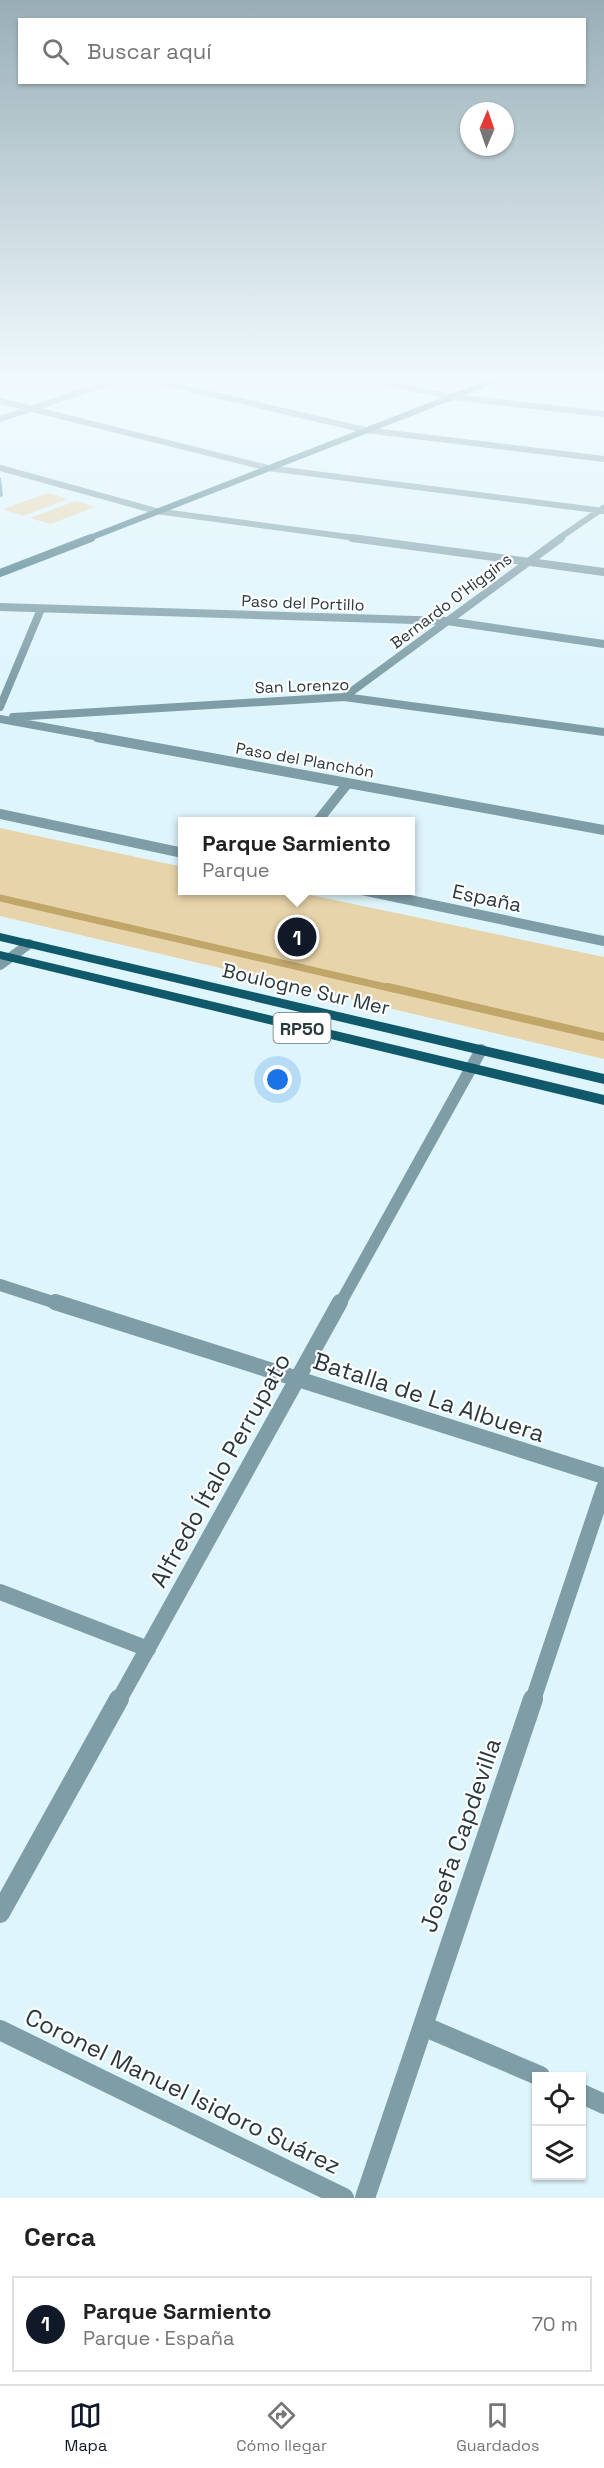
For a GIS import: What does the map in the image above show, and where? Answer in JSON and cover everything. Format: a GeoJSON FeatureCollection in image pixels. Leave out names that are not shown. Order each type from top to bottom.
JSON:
{"type":"FeatureCollection","features":[{"type":"Feature","properties":{"kind":"main road"},"geometry":{"type":"LineString","coordinates":[[0,573],[230,483]]}},
{"type":"Feature","properties":{"kind":"main road","name":"Boulogne Sur Mer"},"geometry":{"type":"LineString","coordinates":[[0,937],[604,1079]]}},
{"type":"Feature","properties":{"kind":"main road","name":"RP50"},"geometry":{"type":"LineString","coordinates":[[3,959],[604,1100]]}},
{"type":"Feature","properties":{"kind":"street"},"geometry":{"type":"LineString","coordinates":[[53,483],[156,511],[604,572]]}},
{"type":"Feature","properties":{"kind":"street"},"geometry":{"type":"LineString","coordinates":[[387,483],[603,509]]}},
{"type":"Feature","properties":{"kind":"street","name":"Bernardo O'Higgins"},"geometry":{"type":"LineString","coordinates":[[344,697],[526,562],[603,509]]}},
{"type":"Feature","properties":{"kind":"street","name":"Paso del Portillo"},"geometry":{"type":"LineString","coordinates":[[0,607],[447,621],[604,644]]}},
{"type":"Feature","properties":{"kind":"street"},"geometry":{"type":"LineString","coordinates":[[0,707],[41,609]]}},
{"type":"Feature","properties":{"kind":"street","name":"San Lorenzo"},"geometry":{"type":"LineString","coordinates":[[0,719],[344,697],[604,732]]}},
{"type":"Feature","properties":{"kind":"street","name":"Paso del Planchón"},"geometry":{"type":"LineString","coordinates":[[0,719],[604,830]]}},
{"type":"Feature","properties":{"kind":"street"},"geometry":{"type":"LineString","coordinates":[[321,817],[348,783]]}},
{"type":"Feature","properties":{"kind":"street"},"geometry":{"type":"LineString","coordinates":[[0,814],[178,852]]}},
{"type":"Feature","properties":{"kind":"street","name":"España"},"geometry":{"type":"LineString","coordinates":[[381,895],[604,941]]}},
{"type":"Feature","properties":{"kind":"street"},"geometry":{"type":"LineString","coordinates":[[3,959],[29,944]]}},
{"type":"Feature","properties":{"kind":"street","name":"Alfredo Ítalo Perrupato"},"geometry":{"type":"LineString","coordinates":[[0,1913],[481,1050]]}},
{"type":"Feature","properties":{"kind":"street","name":"Batalla de La Albuera"},"geometry":{"type":"LineString","coordinates":[[0,1285],[604,1476]]}},
{"type":"Feature","properties":{"kind":"street","name":"Josefa Capdevilla"},"geometry":{"type":"LineString","coordinates":[[365,2198],[604,1488]]}},
{"type":"Feature","properties":{"kind":"street"},"geometry":{"type":"LineString","coordinates":[[0,1592],[148,1649]]}},
{"type":"Feature","properties":{"kind":"street"},"geometry":{"type":"LineString","coordinates":[[423,2026],[532,2073]]}},
{"type":"Feature","properties":{"kind":"street","name":"Coronel Manuel Isidoro Suárez"},"geometry":{"type":"LineString","coordinates":[[0,2030],[344,2198]]}},
{"type":"Feature","properties":{"kind":"street"},"geometry":{"type":"LineString","coordinates":[[586,2096],[604,2104]]}},
{"type":"Feature","properties":{"kind":"shaded area"},"geometry":{"type":"Polygon","coordinates":[[[48,493],[68,499],[23,516],[3,509],[48,493]]]}},
{"type":"Feature","properties":{"kind":"shaded area"},"geometry":{"type":"Polygon","coordinates":[[[75,501],[95,507],[51,524],[30,518],[75,501]]]}},
{"type":"Feature","properties":{"kind":"shaded area"},"geometry":{"type":"Polygon","coordinates":[[[0,828],[178,866],[178,895],[311,895],[604,957],[604,1059],[0,916],[0,828]]]}},
{"type":"Feature","properties":{"kind":"waterway"},"geometry":{"type":"LineString","coordinates":[[0,898],[394,989]]}},
{"type":"Feature","properties":{"kind":"waterway"},"geometry":{"type":"LineString","coordinates":[[388,987],[604,1037]]}},
{"type":"Feature","properties":{"kind":"place","name":"Parque Sarmiento"},"geometry":{"type":"Point","coordinates":[297,937]}}]}
